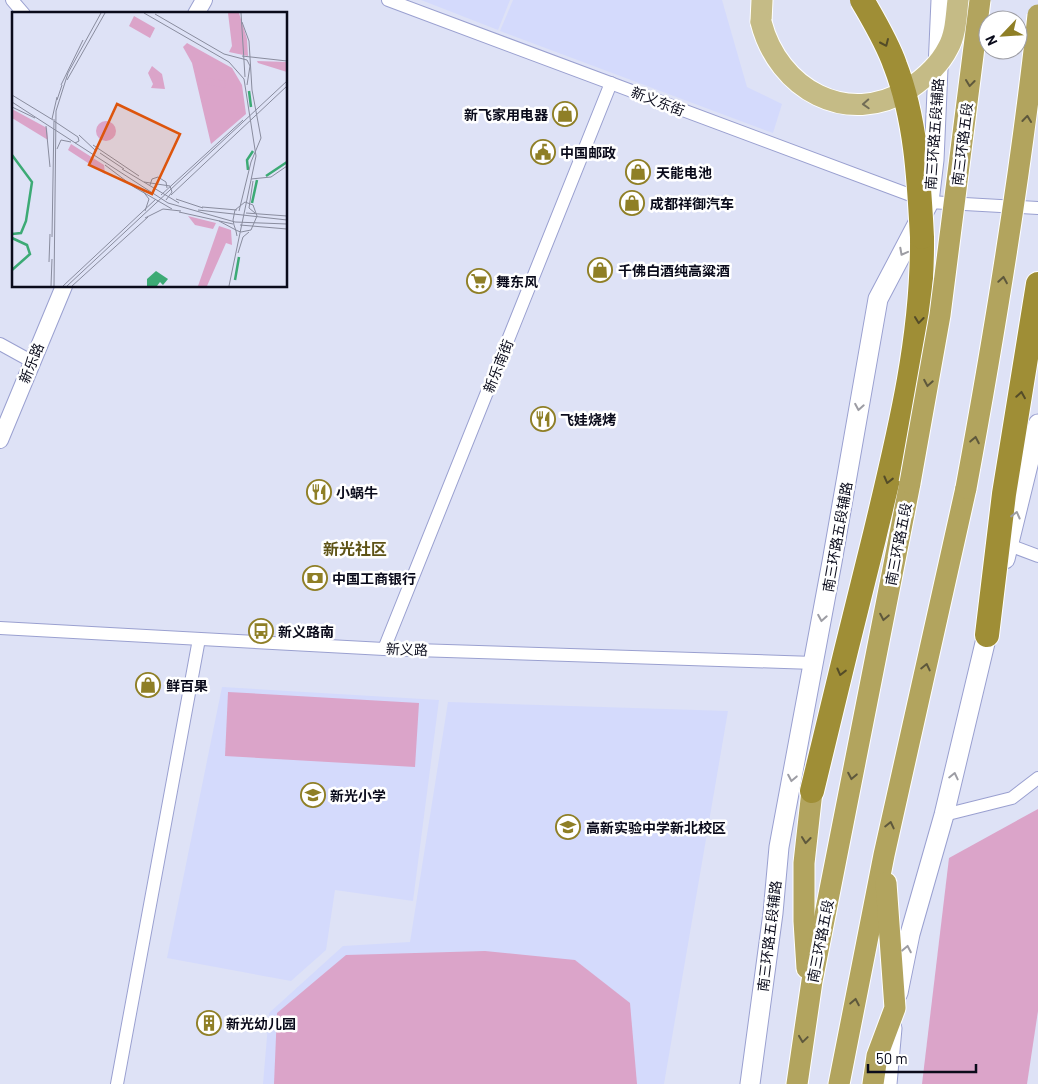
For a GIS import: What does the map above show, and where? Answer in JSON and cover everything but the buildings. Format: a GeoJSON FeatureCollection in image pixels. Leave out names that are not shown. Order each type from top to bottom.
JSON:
{"type":"FeatureCollection","features":[{"type":"Feature","properties":{"kind":"highway"},"geometry":{"type":"LineString","coordinates":[[809,1002],[804,921],[804,863],[812,791],[900,430],[919,323],[923,283],[919,174],[908,110],[896,67],[881,33],[862,0]]}},
{"type":"Feature","properties":{"kind":"highway","name":"南三环路五段"},"geometry":{"type":"LineString","coordinates":[[797,1084],[809,1002],[910,483],[940,315],[980,0]]}},
{"type":"Feature","properties":{"kind":"highway"},"geometry":{"type":"LineString","coordinates":[[838,1084],[884,855],[966,488],[999,306],[1026,128],[1038,15]]}},
{"type":"Feature","properties":{"kind":"highway"},"geometry":{"type":"LineString","coordinates":[[987,635],[1004,494],[1038,284]]}},
{"type":"Feature","properties":{"kind":"highway"},"geometry":{"type":"LineString","coordinates":[[873,1084],[877,1056],[895,1008],[884,855]]}},
{"type":"Feature","properties":{"kind":"main road"},"geometry":{"type":"LineString","coordinates":[[762,0],[761,22],[772,51],[787,73],[797,82],[820,96],[861,106],[873,104],[902,93],[932,72],[949,48],[956,25],[958,0]]}},
{"type":"Feature","properties":{"kind":"main road","name":"南三环路五段辅路"},"geometry":{"type":"LineString","coordinates":[[750,1084],[773,913],[779,846],[814,663],[878,299],[929,202],[934,160],[941,0]]}},
{"type":"Feature","properties":{"kind":"main road"},"geometry":{"type":"LineString","coordinates":[[887,1084],[895,1008],[910,934],[944,815],[1038,424]]}},
{"type":"Feature","properties":{"kind":"street"},"geometry":{"type":"LineString","coordinates":[[12,0],[22,12]]}},
{"type":"Feature","properties":{"kind":"street"},"geometry":{"type":"LineString","coordinates":[[197,12],[204,0]]}},
{"type":"Feature","properties":{"kind":"street","name":"新义东街"},"geometry":{"type":"LineString","coordinates":[[388,0],[929,202],[1038,208]]}},
{"type":"Feature","properties":{"kind":"street","name":"新乐南街"},"geometry":{"type":"LineString","coordinates":[[384,649],[611,84]]}},
{"type":"Feature","properties":{"kind":"street","name":"新乐路"},"geometry":{"type":"LineString","coordinates":[[0,440],[31,361],[63,288]]}},
{"type":"Feature","properties":{"kind":"street"},"geometry":{"type":"LineString","coordinates":[[0,344],[31,361]]}},
{"type":"Feature","properties":{"kind":"street"},"geometry":{"type":"LineString","coordinates":[[1009,545],[1038,556]]}},
{"type":"Feature","properties":{"kind":"street","name":"新义路"},"geometry":{"type":"LineString","coordinates":[[0,628],[384,649],[814,663]]}},
{"type":"Feature","properties":{"kind":"street"},"geometry":{"type":"LineString","coordinates":[[117,1084],[199,639]]}},
{"type":"Feature","properties":{"kind":"street"},"geometry":{"type":"LineString","coordinates":[[944,815],[1012,798],[1038,778]]}},
{"type":"Feature","properties":{"kind":"shaded area"},"geometry":{"type":"Polygon","coordinates":[[[421,0],[510,0],[498,30],[421,0]]]}},
{"type":"Feature","properties":{"kind":"shaded area"},"geometry":{"type":"Polygon","coordinates":[[[513,0],[722,0],[747,87],[782,104],[773,133],[500,31],[513,0]]]}},
{"type":"Feature","properties":{"kind":"shaded area","name":"新光小学"},"geometry":{"type":"Polygon","coordinates":[[[222,687],[439,700],[413,901],[335,890],[326,950],[291,981],[167,958],[222,687]]]}},
{"type":"Feature","properties":{"kind":"shaded area"},"geometry":{"type":"Polygon","coordinates":[[[228,692],[419,703],[415,767],[225,756],[228,692]]]}},
{"type":"Feature","properties":{"kind":"shaded area","name":"高新实验中学新北校区"},"geometry":{"type":"Polygon","coordinates":[[[448,702],[728,711],[664,1084],[263,1084],[269,1013],[343,946],[410,942],[448,702]]]}},
{"type":"Feature","properties":{"kind":"shaded area"},"geometry":{"type":"Polygon","coordinates":[[[1038,809],[1038,1011],[1027,1084],[922,1084],[949,858],[1038,809]]]}},
{"type":"Feature","properties":{"kind":"shaded area"},"geometry":{"type":"Polygon","coordinates":[[[485,951],[575,960],[630,1003],[637,1084],[274,1084],[277,1013],[346,955],[485,951]]]}},
{"type":"Feature","properties":{"kind":"place","name":"新飞家用电器"},"geometry":{"type":"Point","coordinates":[565,114]}},
{"type":"Feature","properties":{"kind":"place","name":"中国邮政"},"geometry":{"type":"Point","coordinates":[543,152]}},
{"type":"Feature","properties":{"kind":"place","name":"天能电池"},"geometry":{"type":"Point","coordinates":[638,172]}},
{"type":"Feature","properties":{"kind":"place","name":"成都祥御汽车"},"geometry":{"type":"Point","coordinates":[632,203]}},
{"type":"Feature","properties":{"kind":"place","name":"千佛白酒纯高粱酒"},"geometry":{"type":"Point","coordinates":[600,270]}},
{"type":"Feature","properties":{"kind":"place","name":"舞东风"},"geometry":{"type":"Point","coordinates":[479,281]}},
{"type":"Feature","properties":{"kind":"place","name":"飞娃烧烤"},"geometry":{"type":"Point","coordinates":[543,419]}},
{"type":"Feature","properties":{"kind":"place","name":"小蜗牛"},"geometry":{"type":"Point","coordinates":[319,492]}},
{"type":"Feature","properties":{"kind":"place","name":"中国工商银行"},"geometry":{"type":"Point","coordinates":[315,578]}},
{"type":"Feature","properties":{"kind":"place","name":"新义路南"},"geometry":{"type":"Point","coordinates":[261,631]}},
{"type":"Feature","properties":{"kind":"place","name":"鲜百果"},"geometry":{"type":"Point","coordinates":[148,685]}},
{"type":"Feature","properties":{"kind":"place","name":"新光小学"},"geometry":{"type":"Point","coordinates":[313,795]}},
{"type":"Feature","properties":{"kind":"place","name":"高新实验中学新北校区"},"geometry":{"type":"Point","coordinates":[568,827]}},
{"type":"Feature","properties":{"kind":"place","name":"新光幼儿园"},"geometry":{"type":"Point","coordinates":[209,1023]}},
{"type":"Feature","properties":{"kind":"district","name":"新光社区"},"geometry":{"type":"Point","coordinates":[355,548]}}]}
